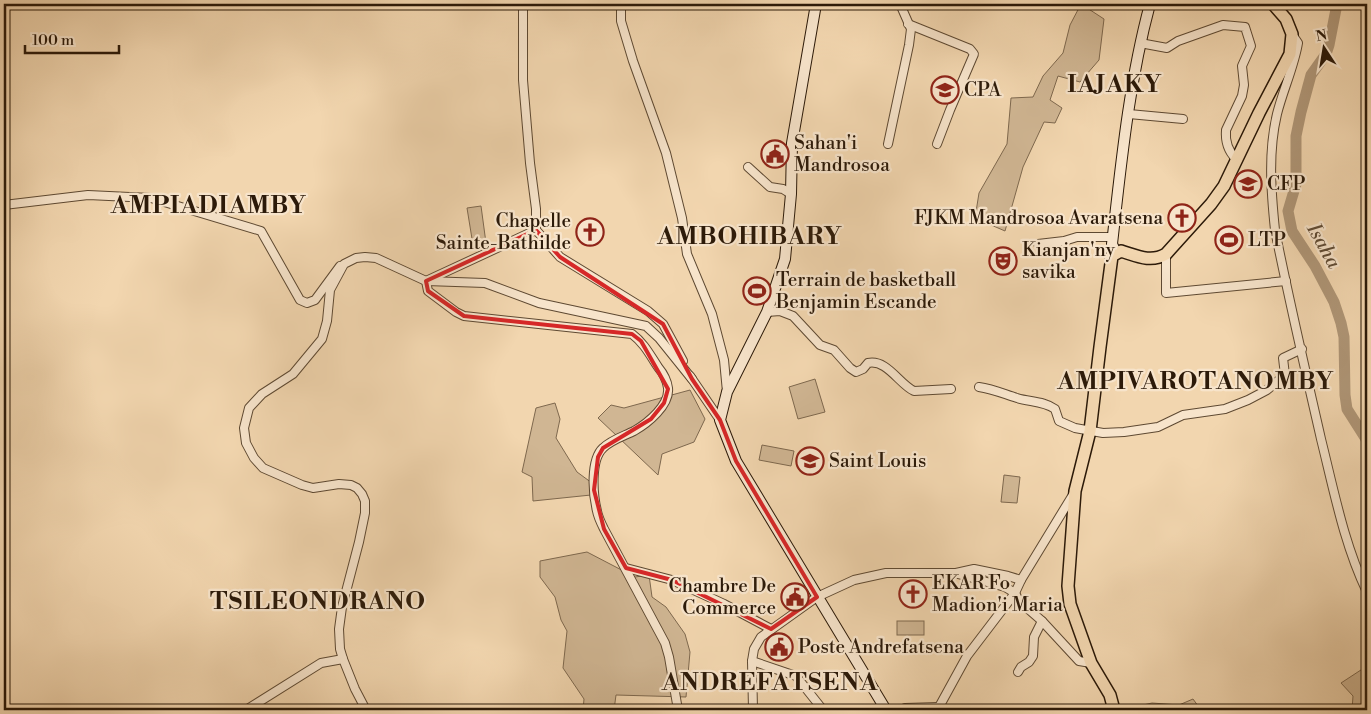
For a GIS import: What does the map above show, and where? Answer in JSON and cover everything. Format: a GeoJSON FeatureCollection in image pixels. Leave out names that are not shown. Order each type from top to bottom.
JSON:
{"type":"FeatureCollection","features":[{"type":"Feature","properties":{"kind":"main road"},"geometry":{"type":"LineString","coordinates":[[1114,710],[1110,694],[1091,663],[1070,604],[1068,586],[1075,491],[1090,431],[1112,256],[1121,252],[1158,259],[1166,254],[1212,204],[1224,186],[1290,54],[1292,34],[1286,19],[1273,4]]}},
{"type":"Feature","properties":{"kind":"street"},"geometry":{"type":"LineString","coordinates":[[523,4],[523,80],[536,209],[536,230],[560,256],[648,311],[663,324],[692,379]]}},
{"type":"Feature","properties":{"kind":"street"},"geometry":{"type":"LineString","coordinates":[[621,4],[621,21],[633,61],[666,153],[682,218],[687,254],[712,314],[724,360],[726,392]]}},
{"type":"Feature","properties":{"kind":"street"},"geometry":{"type":"LineString","coordinates":[[720,420],[726,392],[767,312],[784,259],[791,194],[792,143],[816,4]]}},
{"type":"Feature","properties":{"kind":"street"},"geometry":{"type":"LineString","coordinates":[[888,144],[910,45],[911,29],[900,4]]}},
{"type":"Feature","properties":{"kind":"street"},"geometry":{"type":"LineString","coordinates":[[1116,253],[1112,244],[1129,114],[1140,43],[1150,4]]}},
{"type":"Feature","properties":{"kind":"street"},"geometry":{"type":"LineString","coordinates":[[908,24],[970,49],[974,54],[937,144]]}},
{"type":"Feature","properties":{"kind":"street"},"geometry":{"type":"LineString","coordinates":[[1140,43],[1167,48],[1178,41],[1223,25],[1245,27],[1251,46],[1242,66],[1244,86],[1242,96],[1226,130],[1229,153],[1236,159]]}},
{"type":"Feature","properties":{"kind":"street"},"geometry":{"type":"LineString","coordinates":[[1292,34],[1298,43],[1295,61],[1277,113],[1271,144],[1272,201],[1275,230],[1342,524],[1367,592]]}},
{"type":"Feature","properties":{"kind":"street"},"geometry":{"type":"LineString","coordinates":[[1129,114],[1183,119]]}},
{"type":"Feature","properties":{"kind":"street"},"geometry":{"type":"LineString","coordinates":[[748,167],[770,187],[784,190],[791,194]]}},
{"type":"Feature","properties":{"kind":"street"},"geometry":{"type":"LineString","coordinates":[[4,205],[88,195],[151,198],[261,231],[300,300],[307,303],[315,300],[338,267],[356,258],[365,257],[376,258],[426,281],[485,283],[538,302],[646,326],[659,338],[692,379],[720,420],[736,461],[886,710]]}},
{"type":"Feature","properties":{"kind":"street"},"geometry":{"type":"LineString","coordinates":[[426,281],[536,230]]}},
{"type":"Feature","properties":{"kind":"street"},"geometry":{"type":"LineString","coordinates":[[1038,244],[1077,237],[1113,237]]}},
{"type":"Feature","properties":{"kind":"street"},"geometry":{"type":"LineString","coordinates":[[1166,254],[1166,293],[1286,281]]}},
{"type":"Feature","properties":{"kind":"street"},"geometry":{"type":"LineString","coordinates":[[344,264],[330,290],[322,339],[293,374],[262,394],[249,408],[244,428],[246,443],[254,458],[263,468],[313,488],[339,484],[350,485],[357,488],[362,494],[365,501],[365,513],[342,607],[339,629],[340,649],[343,659],[366,710]]}},
{"type":"Feature","properties":{"kind":"street"},"geometry":{"type":"LineString","coordinates":[[426,281],[428,291],[464,316],[632,334],[642,341],[664,376],[668,389],[664,403],[650,419],[603,448],[598,457],[594,473],[597,512],[615,552],[626,568],[665,643],[678,710]]}},
{"type":"Feature","properties":{"kind":"street"},"geometry":{"type":"LineString","coordinates":[[767,312],[780,311],[793,316],[820,345],[834,350],[856,372],[863,370],[868,363],[873,362],[887,368],[914,391],[952,389]]}},
{"type":"Feature","properties":{"kind":"street"},"geometry":{"type":"LineString","coordinates":[[979,386],[996,389],[1018,398],[1049,404],[1055,409],[1058,421],[1090,431],[1103,433],[1139,430],[1158,427],[1183,415],[1225,409],[1255,397],[1285,375],[1283,358],[1302,349]]}},
{"type":"Feature","properties":{"kind":"street"},"geometry":{"type":"LineString","coordinates":[[902,710],[905,708],[939,709],[968,656],[1015,593],[1075,491]]}},
{"type":"Feature","properties":{"kind":"street"},"geometry":{"type":"LineString","coordinates":[[626,568],[672,580],[724,604],[771,629]]}},
{"type":"Feature","properties":{"kind":"street"},"geometry":{"type":"LineString","coordinates":[[753,710],[752,661],[754,649],[761,637],[817,597],[854,580],[869,575],[886,573],[956,573],[974,568],[1021,580]]}},
{"type":"Feature","properties":{"kind":"street"},"geometry":{"type":"LineString","coordinates":[[956,573],[1005,587],[1015,593],[1019,601],[1042,621],[1079,661],[1091,663]]}},
{"type":"Feature","properties":{"kind":"street"},"geometry":{"type":"LineString","coordinates":[[1018,672],[1033,656],[1034,637],[1042,621]]}},
{"type":"Feature","properties":{"kind":"street"},"geometry":{"type":"LineString","coordinates":[[246,710],[321,663],[343,659]]}},
{"type":"Feature","properties":{"kind":"street"},"geometry":{"type":"LineString","coordinates":[[752,661],[796,676],[823,710]]}},
{"type":"Feature","properties":{"kind":"highlighted area"},"geometry":{"type":"Polygon","coordinates":[[[536,230],[560,257],[663,324],[692,379],[720,420],[736,461],[817,597],[771,629],[672,580],[626,568],[604,529],[594,490],[598,457],[603,448],[651,419],[664,403],[668,389],[641,341],[632,334],[464,316],[428,291],[426,281],[536,230]]]}},
{"type":"Feature","properties":{"kind":"shaded area"},"geometry":{"type":"Polygon","coordinates":[[[1081,4],[1104,19],[1099,60],[1080,82],[1058,76],[1050,100],[1062,108],[1055,123],[1044,122],[1023,167],[1005,231],[975,218],[979,193],[1007,144],[1011,98],[1033,97],[1043,76],[1063,53],[1070,25],[1081,4]]]}},
{"type":"Feature","properties":{"kind":"shaded area"},"geometry":{"type":"Polygon","coordinates":[[[481,206],[486,243],[473,245],[467,208],[481,206]]]}},
{"type":"Feature","properties":{"kind":"shaded area","name":"Terrain de basketball Benjamin Escande"},"geometry":{"type":"Polygon","coordinates":[[[751,279],[764,280],[762,304],[749,303],[751,279]]]}},
{"type":"Feature","properties":{"kind":"shaded area"},"geometry":{"type":"Polygon","coordinates":[[[815,379],[825,412],[798,419],[789,387],[815,379]]]}},
{"type":"Feature","properties":{"kind":"shaded area"},"geometry":{"type":"Polygon","coordinates":[[[690,390],[705,419],[694,442],[662,454],[658,475],[598,418],[611,405],[624,408],[690,390]]]}},
{"type":"Feature","properties":{"kind":"shaded area"},"geometry":{"type":"Polygon","coordinates":[[[555,403],[560,419],[556,438],[577,472],[592,483],[591,495],[533,501],[532,477],[522,472],[536,408],[555,403]]]}},
{"type":"Feature","properties":{"kind":"shaded area"},"geometry":{"type":"Polygon","coordinates":[[[762,445],[794,451],[791,466],[759,460],[762,445]]]}},
{"type":"Feature","properties":{"kind":"shaded area"},"geometry":{"type":"Polygon","coordinates":[[[1004,475],[1020,477],[1017,503],[1001,502],[1004,475]]]}},
{"type":"Feature","properties":{"kind":"shaded area"},"geometry":{"type":"Polygon","coordinates":[[[587,552],[635,577],[649,575],[652,597],[666,607],[685,634],[690,652],[686,697],[616,695],[614,710],[583,710],[584,699],[563,668],[567,631],[561,620],[555,597],[540,577],[540,561],[587,552]]]}},
{"type":"Feature","properties":{"kind":"shaded area"},"geometry":{"type":"Polygon","coordinates":[[[897,621],[924,621],[924,635],[897,635],[897,621]]]}},
{"type":"Feature","properties":{"kind":"shaded area"},"geometry":{"type":"Polygon","coordinates":[[[1367,666],[1367,710],[1352,710],[1353,696],[1341,683],[1367,666]]]}},
{"type":"Feature","properties":{"kind":"shaded area"},"geometry":{"type":"Polygon","coordinates":[[[1193,699],[1201,710],[1143,710],[1143,705],[1152,703],[1179,705],[1193,699]]]}},
{"type":"Feature","properties":{"kind":"waterway","name":"Isaha"},"geometry":{"type":"LineString","coordinates":[[1337,4],[1329,45],[1326,54],[1311,75],[1301,112],[1296,136],[1296,184],[1288,211],[1292,231],[1315,266],[1334,302],[1344,337],[1347,409],[1366,439],[1367,445]]}},
{"type":"Feature","properties":{"kind":"place","name":"CPA"},"geometry":{"type":"Point","coordinates":[945,90]}},
{"type":"Feature","properties":{"kind":"place","name":"Sahan'i Mandrosoa"},"geometry":{"type":"Point","coordinates":[775,154]}},
{"type":"Feature","properties":{"kind":"place","name":"CFP"},"geometry":{"type":"Point","coordinates":[1248,184]}},
{"type":"Feature","properties":{"kind":"place","name":"FJKM Mandrosoa Avaratsena"},"geometry":{"type":"Point","coordinates":[1182,218]}},
{"type":"Feature","properties":{"kind":"place","name":"Chapelle Sainte-Bathilde"},"geometry":{"type":"Point","coordinates":[590,232]}},
{"type":"Feature","properties":{"kind":"place","name":"LTP"},"geometry":{"type":"Point","coordinates":[1229,240]}},
{"type":"Feature","properties":{"kind":"place","name":"Kianjan'ny savika"},"geometry":{"type":"Point","coordinates":[1003,261]}},
{"type":"Feature","properties":{"kind":"place","name":"Terrain de basketball Benjamin Escande"},"geometry":{"type":"Point","coordinates":[757,291]}},
{"type":"Feature","properties":{"kind":"place","name":"Saint Louis"},"geometry":{"type":"Point","coordinates":[810,461]}},
{"type":"Feature","properties":{"kind":"place","name":"EKAR Fo Madion'i Maria"},"geometry":{"type":"Point","coordinates":[913,594]}},
{"type":"Feature","properties":{"kind":"place","name":"Chambre De Commerce"},"geometry":{"type":"Point","coordinates":[795,597]}},
{"type":"Feature","properties":{"kind":"place","name":"Poste Andrefatsena"},"geometry":{"type":"Point","coordinates":[779,647]}},
{"type":"Feature","properties":{"kind":"district","name":"IAJAKY"},"geometry":{"type":"Point","coordinates":[1115,85]}},
{"type":"Feature","properties":{"kind":"district","name":"AMPIADIAMBY"},"geometry":{"type":"Point","coordinates":[209,206]}},
{"type":"Feature","properties":{"kind":"district","name":"AMBOHIBARY"},"geometry":{"type":"Point","coordinates":[750,237]}},
{"type":"Feature","properties":{"kind":"district","name":"AMPIVAROTANOMBY"},"geometry":{"type":"Point","coordinates":[1196,382]}},
{"type":"Feature","properties":{"kind":"district","name":"TSILEONDRANO"},"geometry":{"type":"Point","coordinates":[318,602]}},
{"type":"Feature","properties":{"kind":"district","name":"ANDREFATSENA"},"geometry":{"type":"Point","coordinates":[770,683]}}]}
